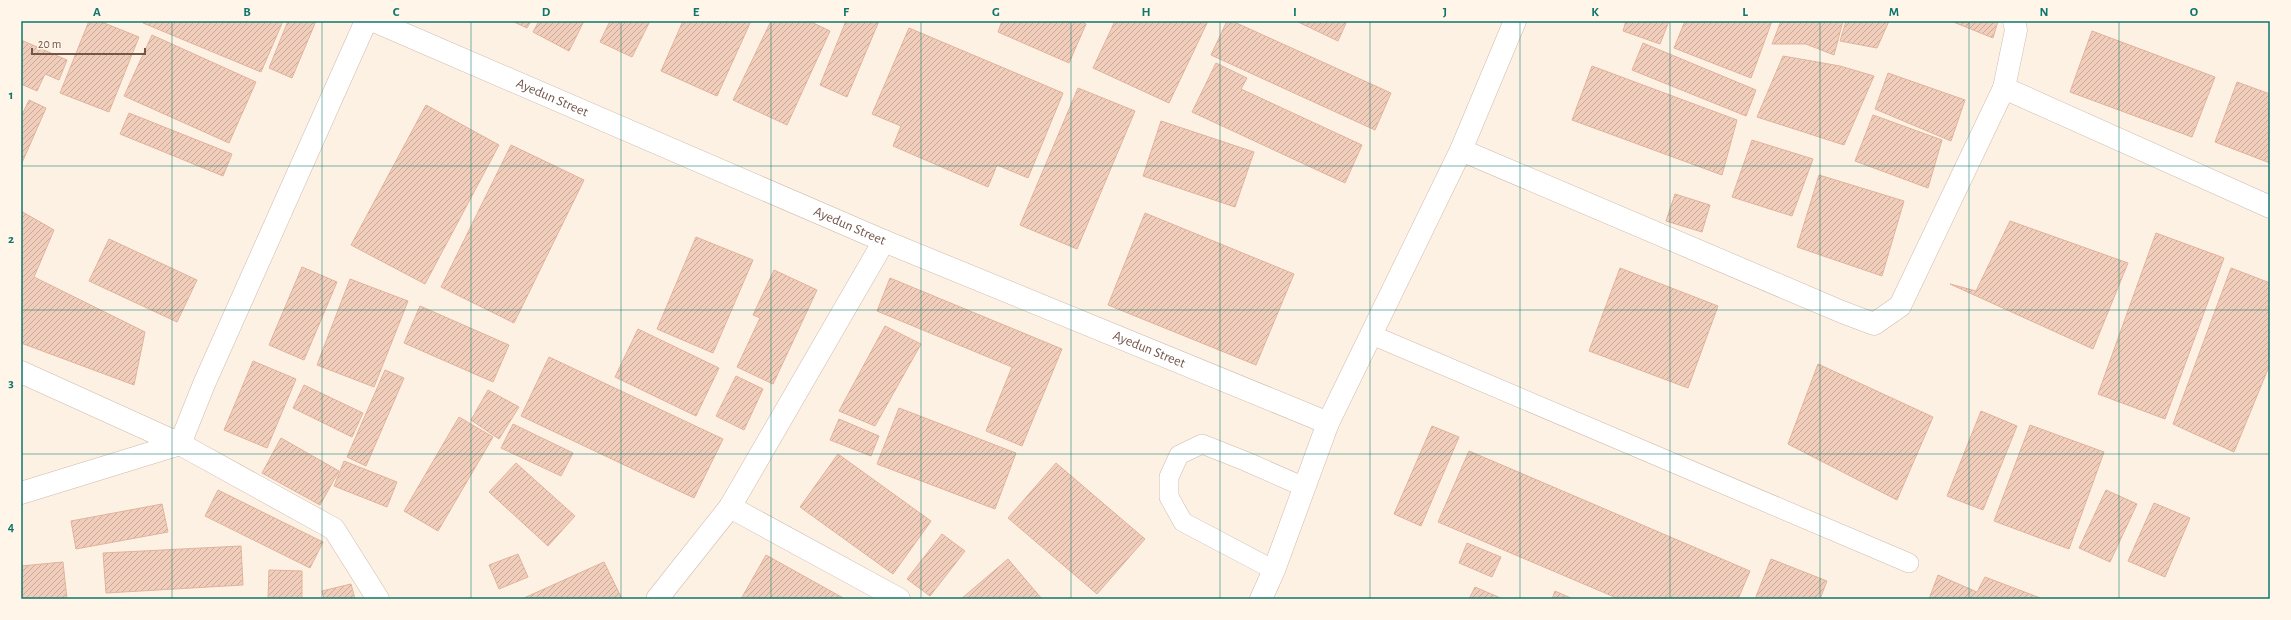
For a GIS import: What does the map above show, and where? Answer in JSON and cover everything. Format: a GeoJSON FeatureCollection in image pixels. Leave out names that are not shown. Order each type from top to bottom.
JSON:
{"type":"FeatureCollection","features":[{"type":"Feature","properties":{"kind":"street"},"geometry":{"type":"LineString","coordinates":[[180,444],[207,377],[366,21]]}},
{"type":"Feature","properties":{"kind":"street","name":"Ayedun Street"},"geometry":{"type":"LineString","coordinates":[[374,21],[884,241],[1328,423]]}},
{"type":"Feature","properties":{"kind":"street"},"geometry":{"type":"LineString","coordinates":[[1261,599],[1274,570],[1328,423],[1461,150],[1515,21]]}},
{"type":"Feature","properties":{"kind":"street"},"geometry":{"type":"LineString","coordinates":[[1461,150],[1835,309],[1874,324],[1900,306],[2004,88],[2016,30],[2014,21]]}},
{"type":"Feature","properties":{"kind":"street"},"geometry":{"type":"LineString","coordinates":[[2004,88],[2270,207]]}},
{"type":"Feature","properties":{"kind":"street"},"geometry":{"type":"LineString","coordinates":[[657,599],[730,507],[884,241]]}},
{"type":"Feature","properties":{"kind":"street"},"geometry":{"type":"LineString","coordinates":[[21,372],[180,444],[334,529],[378,599]]}},
{"type":"Feature","properties":{"kind":"street"},"geometry":{"type":"LineString","coordinates":[[21,493],[180,444]]}},
{"type":"Feature","properties":{"kind":"street"},"geometry":{"type":"LineString","coordinates":[[730,507],[899,599]]}},
{"type":"Feature","properties":{"kind":"lane"},"geometry":{"type":"LineString","coordinates":[[1372,335],[1909,563]]}},
{"type":"Feature","properties":{"kind":"lane"},"geometry":{"type":"LineString","coordinates":[[1274,570],[1183,522],[1169,497],[1169,476],[1179,455],[1202,444],[1245,460],[1304,488]]}},
{"type":"Feature","properties":{"kind":"building"},"geometry":{"type":"Polygon","coordinates":[[[89,21],[99,21],[139,37],[109,112],[60,93],[89,21]]]}},
{"type":"Feature","properties":{"kind":"building"},"geometry":{"type":"Polygon","coordinates":[[[144,21],[283,21],[261,72],[143,23],[144,21]]]}},
{"type":"Feature","properties":{"kind":"building"},"geometry":{"type":"Polygon","coordinates":[[[288,21],[316,21],[292,78],[269,68],[288,21]]]}},
{"type":"Feature","properties":{"kind":"building"},"geometry":{"type":"Polygon","coordinates":[[[512,21],[531,21],[527,28],[512,21]]]}},
{"type":"Feature","properties":{"kind":"building"},"geometry":{"type":"Polygon","coordinates":[[[539,21],[584,21],[569,51],[533,32],[539,21]]]}},
{"type":"Feature","properties":{"kind":"building"},"geometry":{"type":"Polygon","coordinates":[[[610,21],[650,21],[632,57],[600,42],[610,21]]]}},
{"type":"Feature","properties":{"kind":"building"},"geometry":{"type":"Polygon","coordinates":[[[683,21],[751,21],[717,96],[661,71],[683,21]]]}},
{"type":"Feature","properties":{"kind":"building"},"geometry":{"type":"Polygon","coordinates":[[[771,21],[809,21],[830,31],[787,125],[733,100],[771,21]]]}},
{"type":"Feature","properties":{"kind":"building"},"geometry":{"type":"Polygon","coordinates":[[[846,21],[879,21],[847,97],[820,85],[846,21]]]}},
{"type":"Feature","properties":{"kind":"building"},"geometry":{"type":"Polygon","coordinates":[[[1002,21],[1080,21],[1086,24],[1069,63],[998,32],[1002,21]]]}},
{"type":"Feature","properties":{"kind":"building"},"geometry":{"type":"Polygon","coordinates":[[[1115,21],[1208,21],[1169,103],[1093,68],[1115,21]]]}},
{"type":"Feature","properties":{"kind":"building"},"geometry":{"type":"Polygon","coordinates":[[[1227,21],[1232,21],[1391,93],[1375,130],[1211,55],[1227,21]]]}},
{"type":"Feature","properties":{"kind":"building"},"geometry":{"type":"Polygon","coordinates":[[[1296,21],[1347,21],[1338,41],[1296,21]]]}},
{"type":"Feature","properties":{"kind":"building"},"geometry":{"type":"Polygon","coordinates":[[[1626,21],[1669,21],[1660,44],[1623,31],[1626,21]]]}},
{"type":"Feature","properties":{"kind":"building"},"geometry":{"type":"Polygon","coordinates":[[[1685,21],[1772,21],[1751,78],[1674,48],[1685,21]]]}},
{"type":"Feature","properties":{"kind":"building"},"geometry":{"type":"Polygon","coordinates":[[[1781,21],[1843,21],[1834,55],[1806,44],[1772,44],[1781,21]]]}},
{"type":"Feature","properties":{"kind":"building"},"geometry":{"type":"Polygon","coordinates":[[[1846,21],[1889,21],[1877,48],[1840,41],[1846,21]]]}},
{"type":"Feature","properties":{"kind":"building"},"geometry":{"type":"Polygon","coordinates":[[[1951,21],[1998,21],[1993,38],[1951,21]]]}},
{"type":"Feature","properties":{"kind":"building"},"geometry":{"type":"Polygon","coordinates":[[[909,28],[1063,93],[1028,178],[997,165],[988,187],[893,146],[901,126],[872,114],[909,28]]]}},
{"type":"Feature","properties":{"kind":"building"},"geometry":{"type":"Polygon","coordinates":[[[2092,31],[2215,77],[2192,137],[2070,92],[2092,31]]]}},
{"type":"Feature","properties":{"kind":"building"},"geometry":{"type":"Polygon","coordinates":[[[152,35],[256,82],[229,143],[124,96],[152,35]]]}},
{"type":"Feature","properties":{"kind":"building"},"geometry":{"type":"Polygon","coordinates":[[[21,40],[67,60],[59,80],[45,74],[37,91],[21,84],[21,40]]]}},
{"type":"Feature","properties":{"kind":"building"},"geometry":{"type":"Polygon","coordinates":[[[1643,43],[1756,90],[1746,116],[1632,70],[1643,43]]]}},
{"type":"Feature","properties":{"kind":"building"},"geometry":{"type":"Polygon","coordinates":[[[1783,56],[1840,66],[1874,76],[1844,145],[1757,117],[1783,56]]]}},
{"type":"Feature","properties":{"kind":"building"},"geometry":{"type":"Polygon","coordinates":[[[1216,63],[1247,78],[1241,89],[1362,145],[1345,183],[1192,112],[1216,63]]]}},
{"type":"Feature","properties":{"kind":"building"},"geometry":{"type":"Polygon","coordinates":[[[1592,66],[1737,120],[1722,175],[1572,120],[1592,66]]]}},
{"type":"Feature","properties":{"kind":"building"},"geometry":{"type":"Polygon","coordinates":[[[1888,73],[1965,100],[1951,141],[1875,109],[1888,73]]]}},
{"type":"Feature","properties":{"kind":"building"},"geometry":{"type":"Polygon","coordinates":[[[2237,82],[2270,94],[2270,163],[2215,142],[2237,82]]]}},
{"type":"Feature","properties":{"kind":"building"},"geometry":{"type":"Polygon","coordinates":[[[1078,88],[1135,111],[1077,249],[1020,225],[1078,88]]]}},
{"type":"Feature","properties":{"kind":"building"},"geometry":{"type":"Polygon","coordinates":[[[29,100],[46,108],[21,165],[21,117],[29,100]]]}},
{"type":"Feature","properties":{"kind":"building"},"geometry":{"type":"Polygon","coordinates":[[[426,105],[499,145],[425,284],[351,245],[426,105]]]}},
{"type":"Feature","properties":{"kind":"building"},"geometry":{"type":"Polygon","coordinates":[[[129,113],[232,154],[223,176],[120,134],[129,113]]]}},
{"type":"Feature","properties":{"kind":"building"},"geometry":{"type":"Polygon","coordinates":[[[1873,115],[1942,140],[1928,188],[1855,161],[1873,115]]]}},
{"type":"Feature","properties":{"kind":"building"},"geometry":{"type":"Polygon","coordinates":[[[1161,121],[1254,152],[1235,207],[1143,176],[1161,121]]]}},
{"type":"Feature","properties":{"kind":"building"},"geometry":{"type":"Polygon","coordinates":[[[1752,140],[1813,159],[1792,216],[1732,197],[1752,140]]]}},
{"type":"Feature","properties":{"kind":"building"},"geometry":{"type":"Polygon","coordinates":[[[511,145],[584,180],[514,323],[441,287],[511,145]]]}},
{"type":"Feature","properties":{"kind":"building"},"geometry":{"type":"Polygon","coordinates":[[[1819,175],[1904,201],[1882,276],[1797,247],[1819,175]]]}},
{"type":"Feature","properties":{"kind":"building"},"geometry":{"type":"Polygon","coordinates":[[[1675,194],[1710,205],[1702,232],[1666,221],[1675,194]]]}},
{"type":"Feature","properties":{"kind":"building"},"geometry":{"type":"Polygon","coordinates":[[[21,211],[54,230],[34,277],[145,332],[134,385],[21,343],[21,211]]]}},
{"type":"Feature","properties":{"kind":"building"},"geometry":{"type":"Polygon","coordinates":[[[1145,213],[1294,274],[1256,365],[1108,305],[1145,213]]]}},
{"type":"Feature","properties":{"kind":"building"},"geometry":{"type":"Polygon","coordinates":[[[2010,221],[2128,263],[2093,349],[1950,284],[1976,291],[2010,221]]]}},
{"type":"Feature","properties":{"kind":"building"},"geometry":{"type":"Polygon","coordinates":[[[2156,233],[2224,258],[2165,419],[2098,394],[2156,233]]]}},
{"type":"Feature","properties":{"kind":"building"},"geometry":{"type":"Polygon","coordinates":[[[696,237],[753,260],[713,353],[657,329],[696,237]]]}},
{"type":"Feature","properties":{"kind":"building"},"geometry":{"type":"Polygon","coordinates":[[[109,239],[197,280],[177,322],[89,281],[109,239]]]}},
{"type":"Feature","properties":{"kind":"building"},"geometry":{"type":"Polygon","coordinates":[[[302,267],[337,282],[304,360],[269,345],[302,267]]]}},
{"type":"Feature","properties":{"kind":"building"},"geometry":{"type":"Polygon","coordinates":[[[1620,268],[1718,306],[1688,388],[1589,351],[1620,268]]]}},
{"type":"Feature","properties":{"kind":"building"},"geometry":{"type":"Polygon","coordinates":[[[2231,268],[2270,283],[2270,364],[2234,452],[2173,424],[2231,268]]]}},
{"type":"Feature","properties":{"kind":"building"},"geometry":{"type":"Polygon","coordinates":[[[774,270],[817,290],[773,384],[737,367],[760,318],[753,315],[774,270]]]}},
{"type":"Feature","properties":{"kind":"building"},"geometry":{"type":"Polygon","coordinates":[[[890,278],[1062,349],[1022,446],[986,431],[1012,367],[877,311],[890,278]]]}},
{"type":"Feature","properties":{"kind":"building"},"geometry":{"type":"Polygon","coordinates":[[[350,279],[408,301],[374,387],[317,365],[350,279]]]}},
{"type":"Feature","properties":{"kind":"building"},"geometry":{"type":"Polygon","coordinates":[[[420,306],[509,345],[493,382],[404,343],[420,306]]]}},
{"type":"Feature","properties":{"kind":"building"},"geometry":{"type":"Polygon","coordinates":[[[885,326],[921,344],[875,426],[839,411],[885,326]]]}},
{"type":"Feature","properties":{"kind":"building"},"geometry":{"type":"Polygon","coordinates":[[[638,329],[719,368],[696,416],[615,377],[638,329]]]}},
{"type":"Feature","properties":{"kind":"building"},"geometry":{"type":"Polygon","coordinates":[[[549,357],[723,439],[694,498],[521,416],[549,357]]]}},
{"type":"Feature","properties":{"kind":"building"},"geometry":{"type":"Polygon","coordinates":[[[253,361],[296,379],[267,448],[224,430],[253,361]]]}},
{"type":"Feature","properties":{"kind":"building"},"geometry":{"type":"Polygon","coordinates":[[[1818,364],[1933,417],[1897,500],[1788,444],[1818,364]]]}},
{"type":"Feature","properties":{"kind":"building"},"geometry":{"type":"Polygon","coordinates":[[[385,370],[404,378],[366,466],[347,457],[385,370]]]}},
{"type":"Feature","properties":{"kind":"building"},"geometry":{"type":"Polygon","coordinates":[[[736,376],[763,389],[744,430],[716,416],[736,376]]]}},
{"type":"Feature","properties":{"kind":"building"},"geometry":{"type":"Polygon","coordinates":[[[304,385],[363,413],[352,437],[293,408],[304,385]]]}},
{"type":"Feature","properties":{"kind":"building"},"geometry":{"type":"Polygon","coordinates":[[[488,390],[519,407],[499,439],[471,420],[488,390]]]}},
{"type":"Feature","properties":{"kind":"building"},"geometry":{"type":"Polygon","coordinates":[[[899,408],[1016,453],[995,509],[877,464],[899,408]]]}},
{"type":"Feature","properties":{"kind":"building"},"geometry":{"type":"Polygon","coordinates":[[[1981,411],[2017,426],[1983,510],[1947,496],[1981,411]]]}},
{"type":"Feature","properties":{"kind":"building"},"geometry":{"type":"Polygon","coordinates":[[[459,417],[493,437],[438,531],[404,511],[459,417]]]}},
{"type":"Feature","properties":{"kind":"building"},"geometry":{"type":"Polygon","coordinates":[[[839,419],[879,436],[871,456],[830,440],[839,419]]]}},
{"type":"Feature","properties":{"kind":"building"},"geometry":{"type":"Polygon","coordinates":[[[513,424],[573,453],[561,476],[501,448],[513,424]]]}},
{"type":"Feature","properties":{"kind":"building"},"geometry":{"type":"Polygon","coordinates":[[[2030,425],[2104,452],[2069,549],[1994,521],[2030,425]]]}},
{"type":"Feature","properties":{"kind":"building"},"geometry":{"type":"Polygon","coordinates":[[[1432,426],[1459,437],[1421,526],[1394,514],[1432,426]]]}},
{"type":"Feature","properties":{"kind":"building"},"geometry":{"type":"Polygon","coordinates":[[[281,438],[339,471],[320,505],[262,473],[281,438]]]}},
{"type":"Feature","properties":{"kind":"building"},"geometry":{"type":"Polygon","coordinates":[[[1469,451],[1750,571],[1738,599],[1619,599],[1438,522],[1469,451]]]}},
{"type":"Feature","properties":{"kind":"building"},"geometry":{"type":"Polygon","coordinates":[[[838,454],[931,521],[893,574],[800,507],[838,454]]]}},
{"type":"Feature","properties":{"kind":"building"},"geometry":{"type":"Polygon","coordinates":[[[344,461],[397,482],[387,507],[334,486],[344,461]]]}},
{"type":"Feature","properties":{"kind":"building"},"geometry":{"type":"Polygon","coordinates":[[[516,463],[575,516],[548,546],[489,492],[516,463]]]}},
{"type":"Feature","properties":{"kind":"building"},"geometry":{"type":"Polygon","coordinates":[[[1056,463],[1145,539],[1097,594],[1008,518],[1056,463]]]}},
{"type":"Feature","properties":{"kind":"building"},"geometry":{"type":"Polygon","coordinates":[[[218,490],[323,542],[310,568],[205,516],[218,490]]]}},
{"type":"Feature","properties":{"kind":"building"},"geometry":{"type":"Polygon","coordinates":[[[2106,490],[2137,504],[2110,562],[2079,548],[2106,490]]]}},
{"type":"Feature","properties":{"kind":"building"},"geometry":{"type":"Polygon","coordinates":[[[2154,503],[2190,518],[2165,577],[2128,561],[2154,503]]]}},
{"type":"Feature","properties":{"kind":"building"},"geometry":{"type":"Polygon","coordinates":[[[162,504],[168,532],[76,549],[71,521],[162,504]]]}},
{"type":"Feature","properties":{"kind":"building"},"geometry":{"type":"Polygon","coordinates":[[[942,534],[965,551],[930,596],[907,579],[942,534]]]}},
{"type":"Feature","properties":{"kind":"building"},"geometry":{"type":"Polygon","coordinates":[[[1467,543],[1501,557],[1492,577],[1459,563],[1467,543]]]}},
{"type":"Feature","properties":{"kind":"building"},"geometry":{"type":"Polygon","coordinates":[[[241,546],[243,585],[106,593],[103,553],[241,546]]]}},
{"type":"Feature","properties":{"kind":"building"},"geometry":{"type":"Polygon","coordinates":[[[518,554],[528,577],[499,589],[489,565],[518,554]]]}},
{"type":"Feature","properties":{"kind":"building"},"geometry":{"type":"Polygon","coordinates":[[[766,555],[845,599],[741,599],[766,555]]]}},
{"type":"Feature","properties":{"kind":"building"},"geometry":{"type":"Polygon","coordinates":[[[1008,559],[1042,599],[961,599],[1008,559]]]}},
{"type":"Feature","properties":{"kind":"building"},"geometry":{"type":"Polygon","coordinates":[[[1771,559],[1827,581],[1820,599],[1755,599],[1771,559]]]}},
{"type":"Feature","properties":{"kind":"building"},"geometry":{"type":"Polygon","coordinates":[[[63,562],[67,599],[21,599],[21,566],[63,562]]]}},
{"type":"Feature","properties":{"kind":"building"},"geometry":{"type":"Polygon","coordinates":[[[604,562],[622,599],[524,598],[604,562]]]}},
{"type":"Feature","properties":{"kind":"building"},"geometry":{"type":"Polygon","coordinates":[[[269,570],[302,571],[302,599],[268,599],[269,570]]]}},
{"type":"Feature","properties":{"kind":"building"},"geometry":{"type":"Polygon","coordinates":[[[1938,575],[1977,592],[1985,577],[2043,599],[1929,599],[1938,575]]]}},
{"type":"Feature","properties":{"kind":"building"},"geometry":{"type":"Polygon","coordinates":[[[351,584],[355,599],[324,599],[322,591],[351,584]]]}},
{"type":"Feature","properties":{"kind":"building"},"geometry":{"type":"Polygon","coordinates":[[[1475,587],[1503,599],[1469,599],[1475,587]]]}},
{"type":"Feature","properties":{"kind":"building"},"geometry":{"type":"Polygon","coordinates":[[[1555,591],[1573,599],[1552,599],[1555,591]]]}}]}
